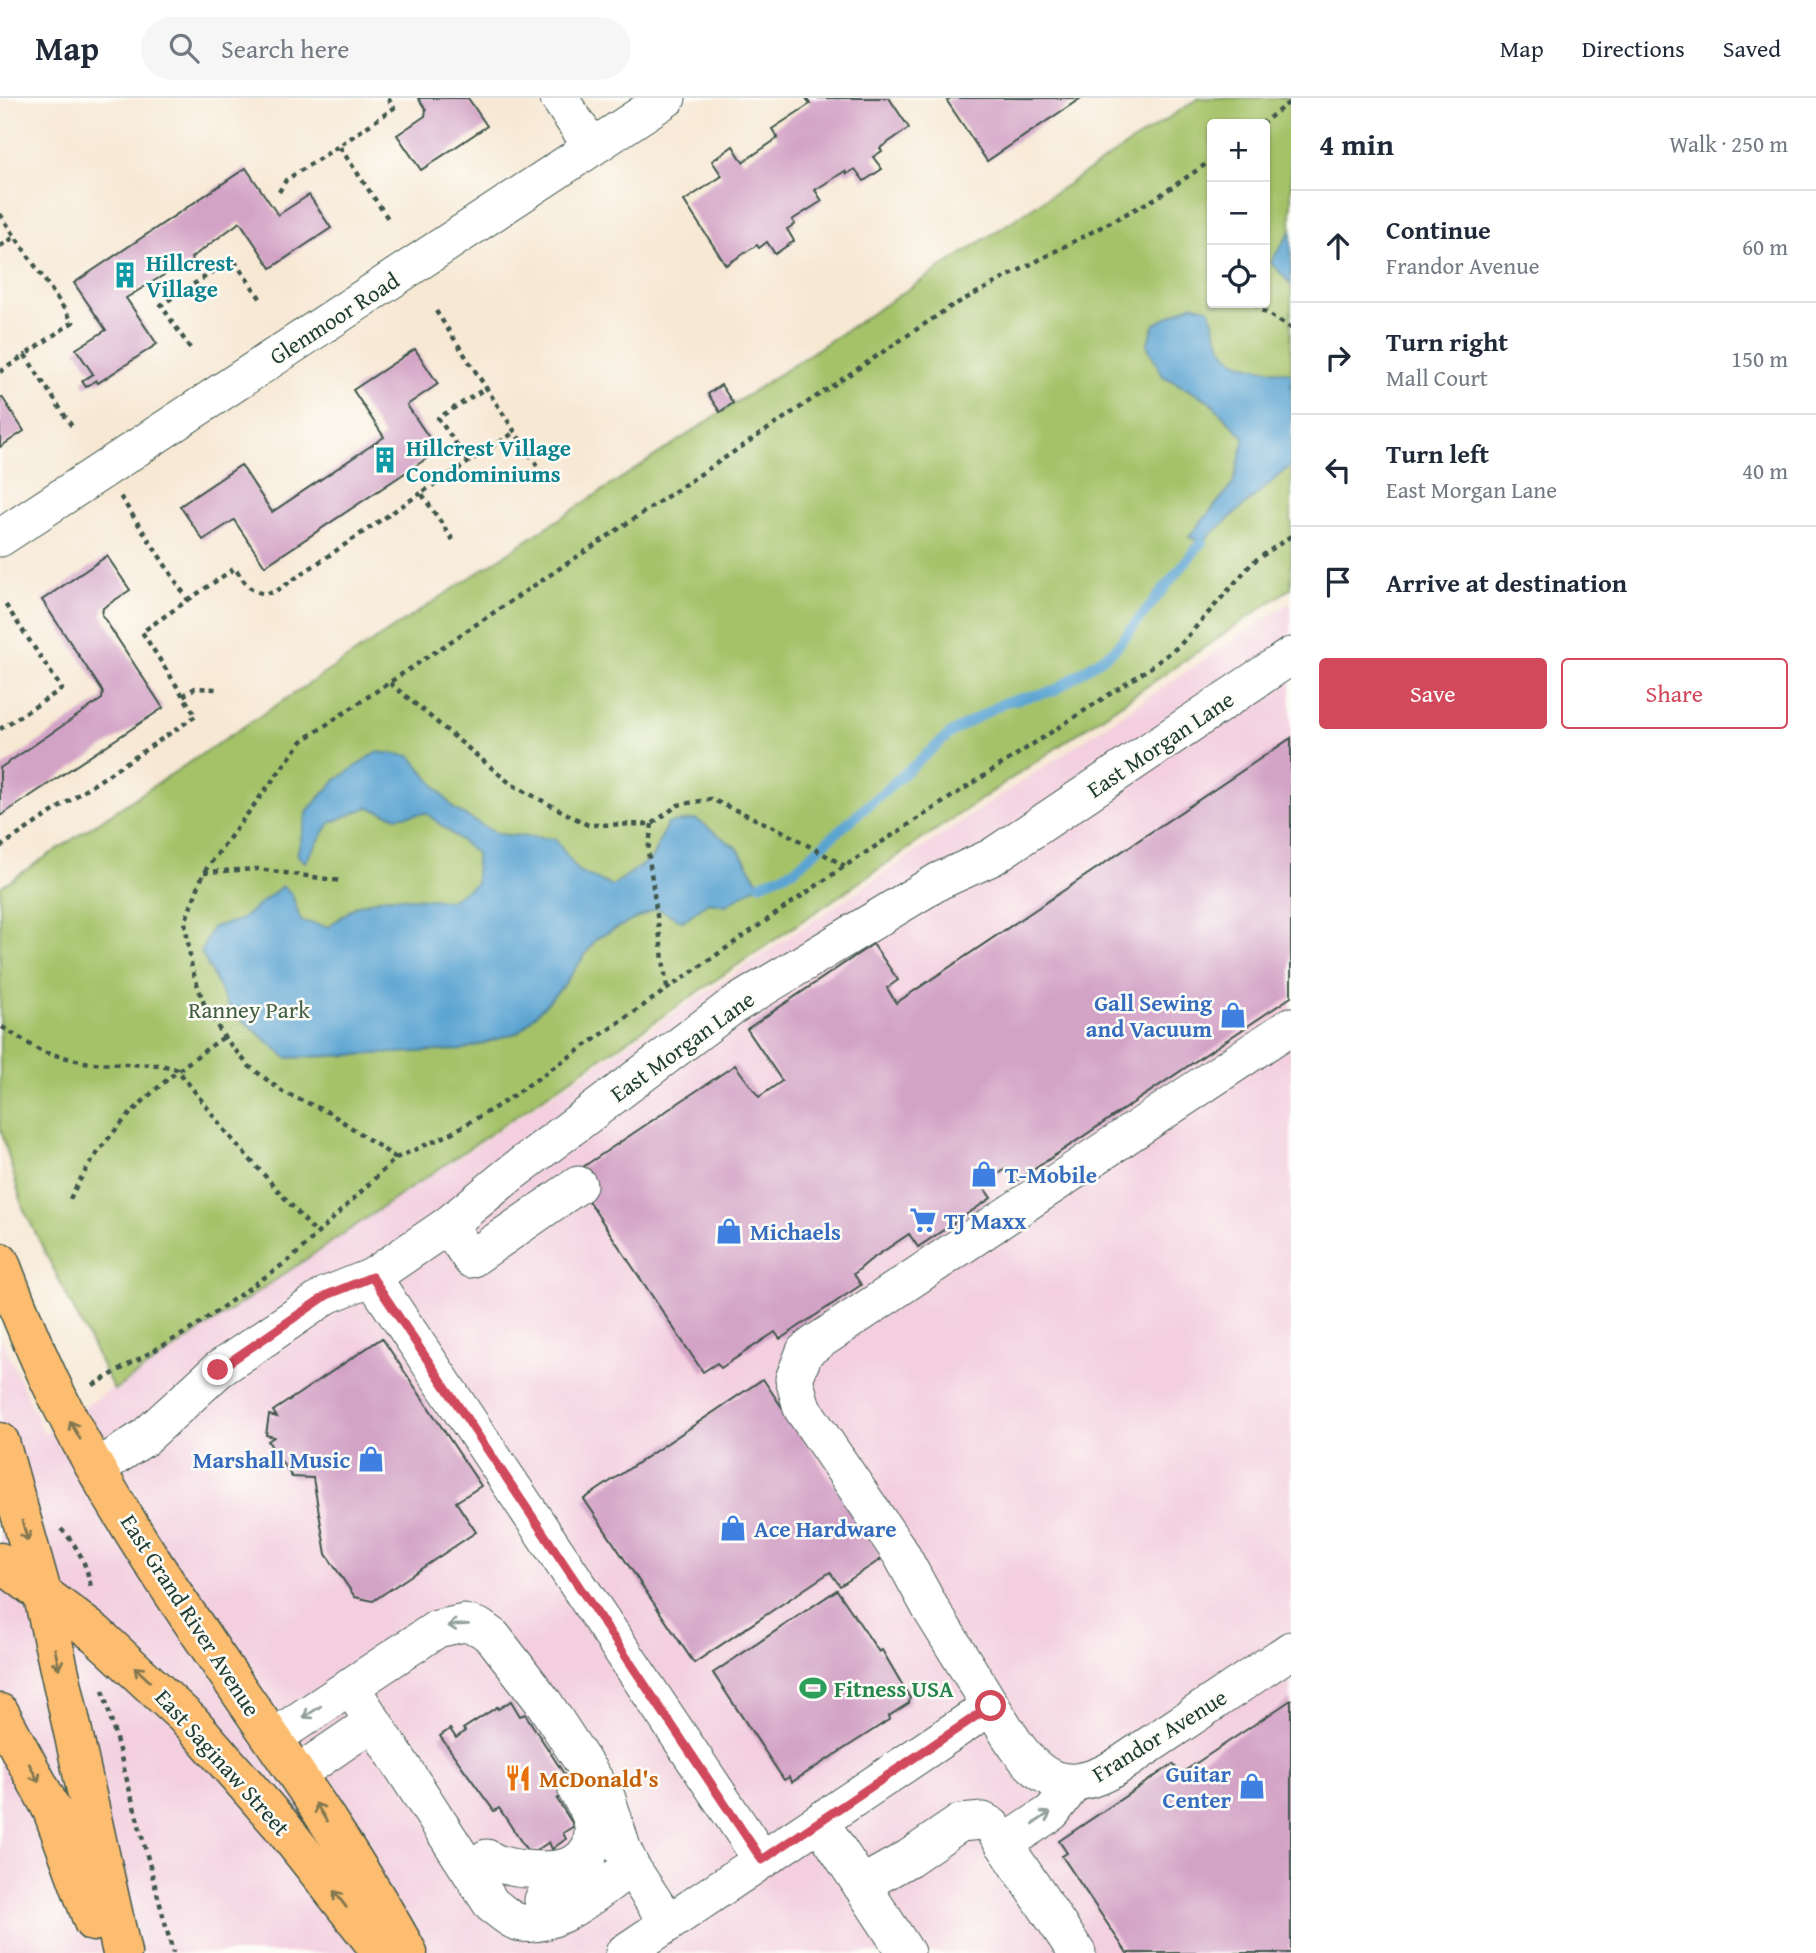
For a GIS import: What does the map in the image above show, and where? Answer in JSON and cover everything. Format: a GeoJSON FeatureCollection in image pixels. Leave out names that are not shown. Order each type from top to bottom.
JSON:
{"type":"FeatureCollection","features":[{"type":"Feature","properties":{"kind":"main road","name":"East Grand River Avenue"},"geometry":{"type":"LineString","coordinates":[[0,1262],[39,1357],[96,1469],[274,1738],[408,1953]]}},
{"type":"Feature","properties":{"kind":"main road"},"geometry":{"type":"LineString","coordinates":[[0,1442],[42,1592],[122,1953]]}},
{"type":"Feature","properties":{"kind":"main road","name":"East Saginaw Street"},"geometry":{"type":"LineString","coordinates":[[0,1562],[96,1634],[191,1722],[280,1824],[382,1953]]}},
{"type":"Feature","properties":{"kind":"main road"},"geometry":{"type":"LineString","coordinates":[[0,1713],[20,1745],[51,1810],[104,1953]]}},
{"type":"Feature","properties":{"kind":"street"},"geometry":{"type":"LineString","coordinates":[[559,98],[592,147]]}},
{"type":"Feature","properties":{"kind":"street","name":"Glenmoor Road"},"geometry":{"type":"LineString","coordinates":[[0,538],[667,98]]}},
{"type":"Feature","properties":{"kind":"street","name":"East Morgan Lane"},"geometry":{"type":"LineString","coordinates":[[96,1469],[144,1438],[198,1384],[218,1370],[327,1295],[372,1277],[448,1225],[510,1174],[731,1007],[947,876],[992,857],[1291,656]]}},
{"type":"Feature","properties":{"kind":"street","name":"Frandor Avenue"},"geometry":{"type":"LineString","coordinates":[[1291,1026],[816,1343],[805,1351],[798,1363],[794,1379],[802,1408],[901,1554],[932,1611],[1017,1748],[1034,1767],[1052,1779],[1073,1784],[1096,1780],[1291,1650]]}},
{"type":"Feature","properties":{"kind":"street"},"geometry":{"type":"LineString","coordinates":[[448,1225],[471,1259],[578,1185]]}},
{"type":"Feature","properties":{"kind":"street"},"geometry":{"type":"LineString","coordinates":[[372,1277],[762,1860]]}},
{"type":"Feature","properties":{"kind":"street"},"geometry":{"type":"LineString","coordinates":[[274,1738],[437,1629],[464,1623],[479,1628],[493,1637],[544,1703],[607,1799],[615,1855],[668,1923]]}},
{"type":"Feature","properties":{"kind":"street"},"geometry":{"type":"LineString","coordinates":[[350,1686],[492,1905],[517,1922],[542,1923],[555,1918],[615,1855]]}},
{"type":"Feature","properties":{"kind":"street"},"geometry":{"type":"LineString","coordinates":[[624,1953],[991,1706]]}},
{"type":"Feature","properties":{"kind":"street"},"geometry":{"type":"LineString","coordinates":[[297,1774],[373,1722]]}},
{"type":"Feature","properties":{"kind":"street"},"geometry":{"type":"LineString","coordinates":[[1004,1844],[1052,1812],[1073,1784]]}},
{"type":"Feature","properties":{"kind":"street"},"geometry":{"type":"LineString","coordinates":[[419,1793],[453,1810],[462,1819],[513,1892],[521,1899],[539,1901],[557,1895],[615,1855]]}},
{"type":"Feature","properties":{"kind":"street"},"geometry":{"type":"LineString","coordinates":[[861,1885],[909,1858],[960,1823],[983,1821],[992,1826],[1077,1953]]}},
{"type":"Feature","properties":{"kind":"street"},"geometry":{"type":"LineString","coordinates":[[820,1822],[906,1953]]}},
{"type":"Feature","properties":{"kind":"path"},"geometry":{"type":"LineString","coordinates":[[279,192],[286,180],[394,108],[388,98]]}},
{"type":"Feature","properties":{"kind":"path"},"geometry":{"type":"LineString","coordinates":[[1268,119],[1291,101]]}},
{"type":"Feature","properties":{"kind":"path"},"geometry":{"type":"LineString","coordinates":[[339,146],[389,220]]}},
{"type":"Feature","properties":{"kind":"path"},"geometry":{"type":"LineString","coordinates":[[396,1158],[330,1113],[283,1092],[249,1066],[224,1037],[204,1004],[191,969],[185,922],[204,872],[302,741],[950,307],[1156,198],[1207,163]]}},
{"type":"Feature","properties":{"kind":"path"},"geometry":{"type":"LineString","coordinates":[[0,214],[74,322],[0,372]]}},
{"type":"Feature","properties":{"kind":"path"},"geometry":{"type":"LineString","coordinates":[[0,246],[15,237]]}},
{"type":"Feature","properties":{"kind":"path"},"geometry":{"type":"LineString","coordinates":[[190,348],[161,304],[233,259],[261,300]]}},
{"type":"Feature","properties":{"kind":"path"},"geometry":{"type":"LineString","coordinates":[[1258,308],[1291,328]]}},
{"type":"Feature","properties":{"kind":"path"},"geometry":{"type":"LineString","coordinates":[[436,312],[547,481]]}},
{"type":"Feature","properties":{"kind":"path"},"geometry":{"type":"LineString","coordinates":[[25,355],[73,428]]}},
{"type":"Feature","properties":{"kind":"path"},"geometry":{"type":"LineString","coordinates":[[469,462],[438,418],[486,388]]}},
{"type":"Feature","properties":{"kind":"path"},"geometry":{"type":"LineString","coordinates":[[0,847],[196,716],[142,632],[234,568],[250,590],[265,594],[275,592],[514,432]]}},
{"type":"Feature","properties":{"kind":"path"},"geometry":{"type":"LineString","coordinates":[[103,470],[188,600]]}},
{"type":"Feature","properties":{"kind":"path"},"geometry":{"type":"LineString","coordinates":[[421,494],[453,540]]}},
{"type":"Feature","properties":{"kind":"path"},"geometry":{"type":"LineString","coordinates":[[93,1385],[190,1330],[292,1258],[396,1158],[446,1136],[501,1104],[580,1052],[667,988],[845,866],[1147,670],[1179,646],[1253,562],[1291,536]]}},
{"type":"Feature","properties":{"kind":"path"},"geometry":{"type":"LineString","coordinates":[[0,729],[62,689],[5,604]]}},
{"type":"Feature","properties":{"kind":"path"},"geometry":{"type":"LineString","coordinates":[[390,683],[522,790],[588,825],[652,824],[678,805],[711,799],[845,866]]}},
{"type":"Feature","properties":{"kind":"path"},"geometry":{"type":"LineString","coordinates":[[183,696],[195,688],[216,689]]}},
{"type":"Feature","properties":{"kind":"path"},"geometry":{"type":"LineString","coordinates":[[652,824],[649,851],[667,988]]}},
{"type":"Feature","properties":{"kind":"path"},"geometry":{"type":"LineString","coordinates":[[204,872],[258,869],[341,881]]}},
{"type":"Feature","properties":{"kind":"path"},"geometry":{"type":"LineString","coordinates":[[2,1027],[42,1052],[89,1063],[161,1065],[177,1069],[230,1138],[316,1233]]}},
{"type":"Feature","properties":{"kind":"path"},"geometry":{"type":"LineString","coordinates":[[70,1199],[86,1166],[120,1124],[177,1069],[224,1037]]}},
{"type":"Feature","properties":{"kind":"path"},"geometry":{"type":"LineString","coordinates":[[22,1522],[46,1520],[72,1539],[85,1561],[96,1634]]}},
{"type":"Feature","properties":{"kind":"path"},"geometry":{"type":"LineString","coordinates":[[102,1686],[173,1953]]}},
{"type":"Feature","properties":{"kind":"shaded area"},"geometry":{"type":"Polygon","coordinates":[[[1291,602],[1291,1953],[0,1953],[0,1335],[44,1434],[1291,602]]]}},
{"type":"Feature","properties":{"kind":"green space","name":"Ranney Park"},"geometry":{"type":"Polygon","coordinates":[[[1199,98],[1291,98],[1291,588],[114,1390],[23,1208],[0,1126],[0,887],[1199,98]]]}},
{"type":"Feature","properties":{"kind":"water"},"geometry":{"type":"Polygon","coordinates":[[[1291,231],[1291,285],[1271,262],[1291,231]]]}},
{"type":"Feature","properties":{"kind":"water"},"geometry":{"type":"Polygon","coordinates":[[[1192,304],[1210,309],[1220,343],[1234,360],[1257,368],[1291,373],[1291,465],[1202,542],[1189,537],[1233,484],[1245,438],[1208,400],[1163,376],[1147,345],[1155,324],[1192,304]]]}},
{"type":"Feature","properties":{"kind":"water"},"geometry":{"type":"Polygon","coordinates":[[[377,752],[411,756],[454,809],[497,834],[555,839],[578,871],[612,886],[652,858],[667,824],[696,819],[738,849],[760,884],[726,905],[708,902],[683,921],[657,908],[597,938],[563,986],[519,1032],[462,1050],[287,1058],[229,1008],[201,952],[212,927],[240,920],[282,886],[292,895],[301,921],[328,927],[356,906],[386,897],[449,900],[476,884],[476,853],[426,813],[397,817],[368,807],[330,823],[305,862],[297,855],[308,810],[336,780],[377,752]]]}},
{"type":"Feature","properties":{"kind":"building"},"geometry":{"type":"Polygon","coordinates":[[[418,98],[468,98],[487,126],[421,170],[397,135],[425,116],[426,110],[418,98]]]}},
{"type":"Feature","properties":{"kind":"building"},"geometry":{"type":"Polygon","coordinates":[[[806,98],[889,98],[909,128],[880,148],[882,151],[873,157],[882,169],[864,181],[855,169],[847,174],[845,171],[815,190],[822,201],[792,220],[795,224],[787,229],[794,241],[775,254],[767,242],[759,248],[757,245],[726,265],[684,201],[722,176],[712,161],[733,146],[743,162],[778,138],[772,129],[810,104],[806,98]]]}},
{"type":"Feature","properties":{"kind":"building"},"geometry":{"type":"Polygon","coordinates":[[[951,98],[1081,98],[987,161],[947,101],[951,98]]]}},
{"type":"Feature","properties":{"kind":"building","name":"Hillcrest Village"},"geometry":{"type":"Polygon","coordinates":[[[246,168],[278,215],[309,195],[331,228],[271,268],[240,222],[191,258],[194,263],[181,272],[177,267],[126,298],[157,344],[98,383],[96,380],[86,387],[82,381],[93,374],[76,349],[106,330],[74,283],[246,168]]]}},
{"type":"Feature","properties":{"kind":"building","name":"Hillcrest Village Condominiums"},"geometry":{"type":"Polygon","coordinates":[[[415,349],[438,384],[407,405],[438,451],[265,566],[234,520],[203,540],[180,506],[241,465],[272,512],[384,437],[353,390],[415,349]]]}},
{"type":"Feature","properties":{"kind":"building"},"geometry":{"type":"Polygon","coordinates":[[[721,385],[733,403],[720,412],[708,394],[721,385]]]}},
{"type":"Feature","properties":{"kind":"building"},"geometry":{"type":"Polygon","coordinates":[[[2,397],[24,431],[0,447],[0,399],[2,397]]]}},
{"type":"Feature","properties":{"kind":"building"},"geometry":{"type":"Polygon","coordinates":[[[107,556],[130,590],[103,608],[102,615],[163,708],[0,816],[0,768],[102,699],[103,692],[42,600],[107,556]]]}},
{"type":"Feature","properties":{"kind":"building"},"geometry":{"type":"Polygon","coordinates":[[[1291,738],[1291,997],[1015,1182],[1006,1169],[982,1185],[991,1198],[918,1247],[909,1234],[854,1274],[861,1285],[780,1339],[775,1332],[721,1368],[717,1363],[703,1372],[571,1175],[735,1065],[759,1097],[782,1081],[747,1029],[873,944],[898,980],[887,988],[896,1003],[1291,738]]]}},
{"type":"Feature","properties":{"kind":"building","name":"Marshall Music"},"geometry":{"type":"Polygon","coordinates":[[[382,1338],[481,1486],[456,1502],[476,1532],[373,1601],[355,1597],[326,1554],[313,1478],[292,1477],[268,1441],[274,1437],[266,1435],[269,1415],[277,1417],[273,1411],[382,1338]]]}},
{"type":"Feature","properties":{"kind":"building","name":"Ace Hardware"},"geometry":{"type":"Polygon","coordinates":[[[763,1379],[883,1558],[840,1586],[830,1572],[694,1663],[584,1499],[763,1379]]]}},
{"type":"Feature","properties":{"kind":"building","name":"Fitness USA"},"geometry":{"type":"Polygon","coordinates":[[[837,1590],[879,1652],[882,1650],[910,1698],[909,1703],[889,1716],[890,1719],[792,1782],[789,1777],[784,1780],[713,1673],[837,1590]]]}},
{"type":"Feature","properties":{"kind":"building"},"geometry":{"type":"Polygon","coordinates":[[[1291,1700],[1291,1953],[1127,1953],[1062,1856],[1067,1853],[1059,1841],[1173,1764],[1180,1774],[1291,1700]]]}},
{"type":"Feature","properties":{"kind":"building","name":"McDonald's"},"geometry":{"type":"Polygon","coordinates":[[[511,1701],[520,1716],[525,1714],[566,1777],[563,1779],[570,1791],[557,1799],[574,1826],[563,1833],[566,1839],[552,1849],[549,1842],[530,1855],[499,1808],[494,1811],[440,1736],[450,1729],[456,1738],[465,1731],[463,1729],[511,1701]]]}},
{"type":"Feature","properties":{"kind":"waterway"},"geometry":{"type":"LineString","coordinates":[[760,884],[794,870],[952,732],[1005,702],[1054,691],[1114,650],[1202,542]]}},
{"type":"Feature","properties":{"kind":"place","name":"Hillcrest Village"},"geometry":{"type":"Point","coordinates":[125,275]}},
{"type":"Feature","properties":{"kind":"place","name":"Hillcrest Village Condominiums"},"geometry":{"type":"Point","coordinates":[385,460]}},
{"type":"Feature","properties":{"kind":"place","name":"Gall Sewing and Vacuum"},"geometry":{"type":"Point","coordinates":[1233,1015]}},
{"type":"Feature","properties":{"kind":"place","name":"T-Mobile"},"geometry":{"type":"Point","coordinates":[984,1174]}},
{"type":"Feature","properties":{"kind":"place","name":"TJ Maxx"},"geometry":{"type":"Point","coordinates":[923,1220]}},
{"type":"Feature","properties":{"kind":"place","name":"Michaels"},"geometry":{"type":"Point","coordinates":[729,1231]}},
{"type":"Feature","properties":{"kind":"place","name":"Marshall Music"},"geometry":{"type":"Point","coordinates":[371,1459]}},
{"type":"Feature","properties":{"kind":"place","name":"Ace Hardware"},"geometry":{"type":"Point","coordinates":[733,1528]}},
{"type":"Feature","properties":{"kind":"place","name":"Fitness USA"},"geometry":{"type":"Point","coordinates":[813,1688]}},
{"type":"Feature","properties":{"kind":"place","name":"McDonald's"},"geometry":{"type":"Point","coordinates":[518,1778]}},
{"type":"Feature","properties":{"kind":"place","name":"Guitar Center"},"geometry":{"type":"Point","coordinates":[1252,1786]}},
{"type":"Feature","properties":{"kind":"route"},"geometry":{"type":"LineString","coordinates":[[218,1370],[327,1295],[372,1277],[762,1860],[991,1706]]}}]}
